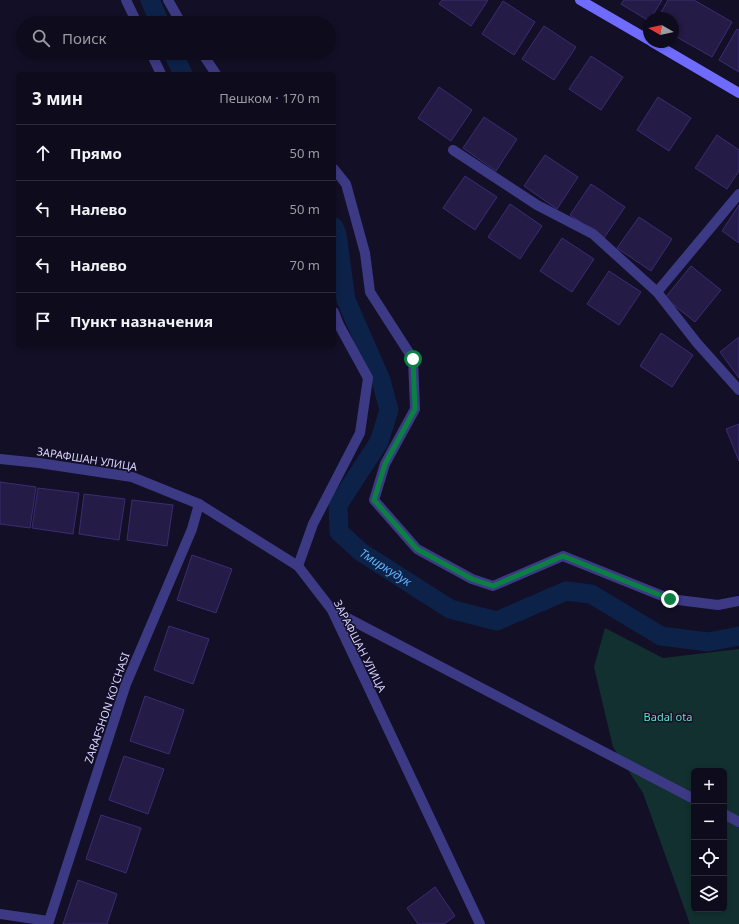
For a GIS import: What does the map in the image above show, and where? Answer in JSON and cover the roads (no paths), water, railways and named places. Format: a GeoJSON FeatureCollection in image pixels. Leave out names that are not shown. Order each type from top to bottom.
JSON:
{"type":"FeatureCollection","features":[{"type":"Feature","properties":{"kind":"main road"},"geometry":{"type":"LineString","coordinates":[[580,0],[643,37]]}},
{"type":"Feature","properties":{"kind":"main road"},"geometry":{"type":"LineString","coordinates":[[662,48],[739,93]]}},
{"type":"Feature","properties":{"kind":"street"},"geometry":{"type":"LineString","coordinates":[[126,0],[134,16]]}},
{"type":"Feature","properties":{"kind":"street"},"geometry":{"type":"LineString","coordinates":[[168,0],[177,16]]}},
{"type":"Feature","properties":{"kind":"street"},"geometry":{"type":"LineString","coordinates":[[154,60],[160,72]]}},
{"type":"Feature","properties":{"kind":"street"},"geometry":{"type":"LineString","coordinates":[[207,60],[215,72]]}},
{"type":"Feature","properties":{"kind":"street"},"geometry":{"type":"LineString","coordinates":[[453,150],[537,205],[594,234],[657,292],[697,343],[739,390]]}},
{"type":"Feature","properties":{"kind":"street"},"geometry":{"type":"LineString","coordinates":[[336,172],[346,184],[365,253],[370,292],[413,359],[415,409],[385,464],[374,500],[417,549],[472,579],[493,586],[563,556],[670,599],[718,605],[739,601]]}},
{"type":"Feature","properties":{"kind":"street"},"geometry":{"type":"LineString","coordinates":[[657,292],[739,194]]}},
{"type":"Feature","properties":{"kind":"street"},"geometry":{"type":"LineString","coordinates":[[298,566],[313,524],[360,434],[368,378],[336,317]]}},
{"type":"Feature","properties":{"kind":"street","name":"ЗАРАФШАН УЛИЦА"},"geometry":{"type":"LineString","coordinates":[[0,459],[132,477],[200,504],[298,566],[332,610],[480,924]]}},
{"type":"Feature","properties":{"kind":"street","name":"ZARAFSHON KO'CHASI"},"geometry":{"type":"LineString","coordinates":[[48,923],[126,684],[192,529],[200,504]]}},
{"type":"Feature","properties":{"kind":"street"},"geometry":{"type":"LineString","coordinates":[[332,610],[691,797]]}},
{"type":"Feature","properties":{"kind":"street"},"geometry":{"type":"LineString","coordinates":[[727,816],[739,822]]}},
{"type":"Feature","properties":{"kind":"street"},"geometry":{"type":"LineString","coordinates":[[0,914],[48,923]]}},
{"type":"Feature","properties":{"kind":"waterway","name":"Тмиркудук"},"geometry":{"type":"LineString","coordinates":[[150,0],[157,16]]}},
{"type":"Feature","properties":{"kind":"waterway","name":"Тмиркудук"},"geometry":{"type":"LineString","coordinates":[[176,60],[182,72]]}},
{"type":"Feature","properties":{"kind":"waterway","name":"Тмиркудук"},"geometry":{"type":"LineString","coordinates":[[336,232],[346,300],[381,380],[389,410],[379,442],[338,505],[339,532],[361,552],[450,609],[497,621],[566,591],[591,594],[661,636],[708,642],[739,636]]}},
{"type":"Feature","properties":{"kind":"park label","name":"Badal ota"},"geometry":{"type":"Point","coordinates":[668,717]}}]}
